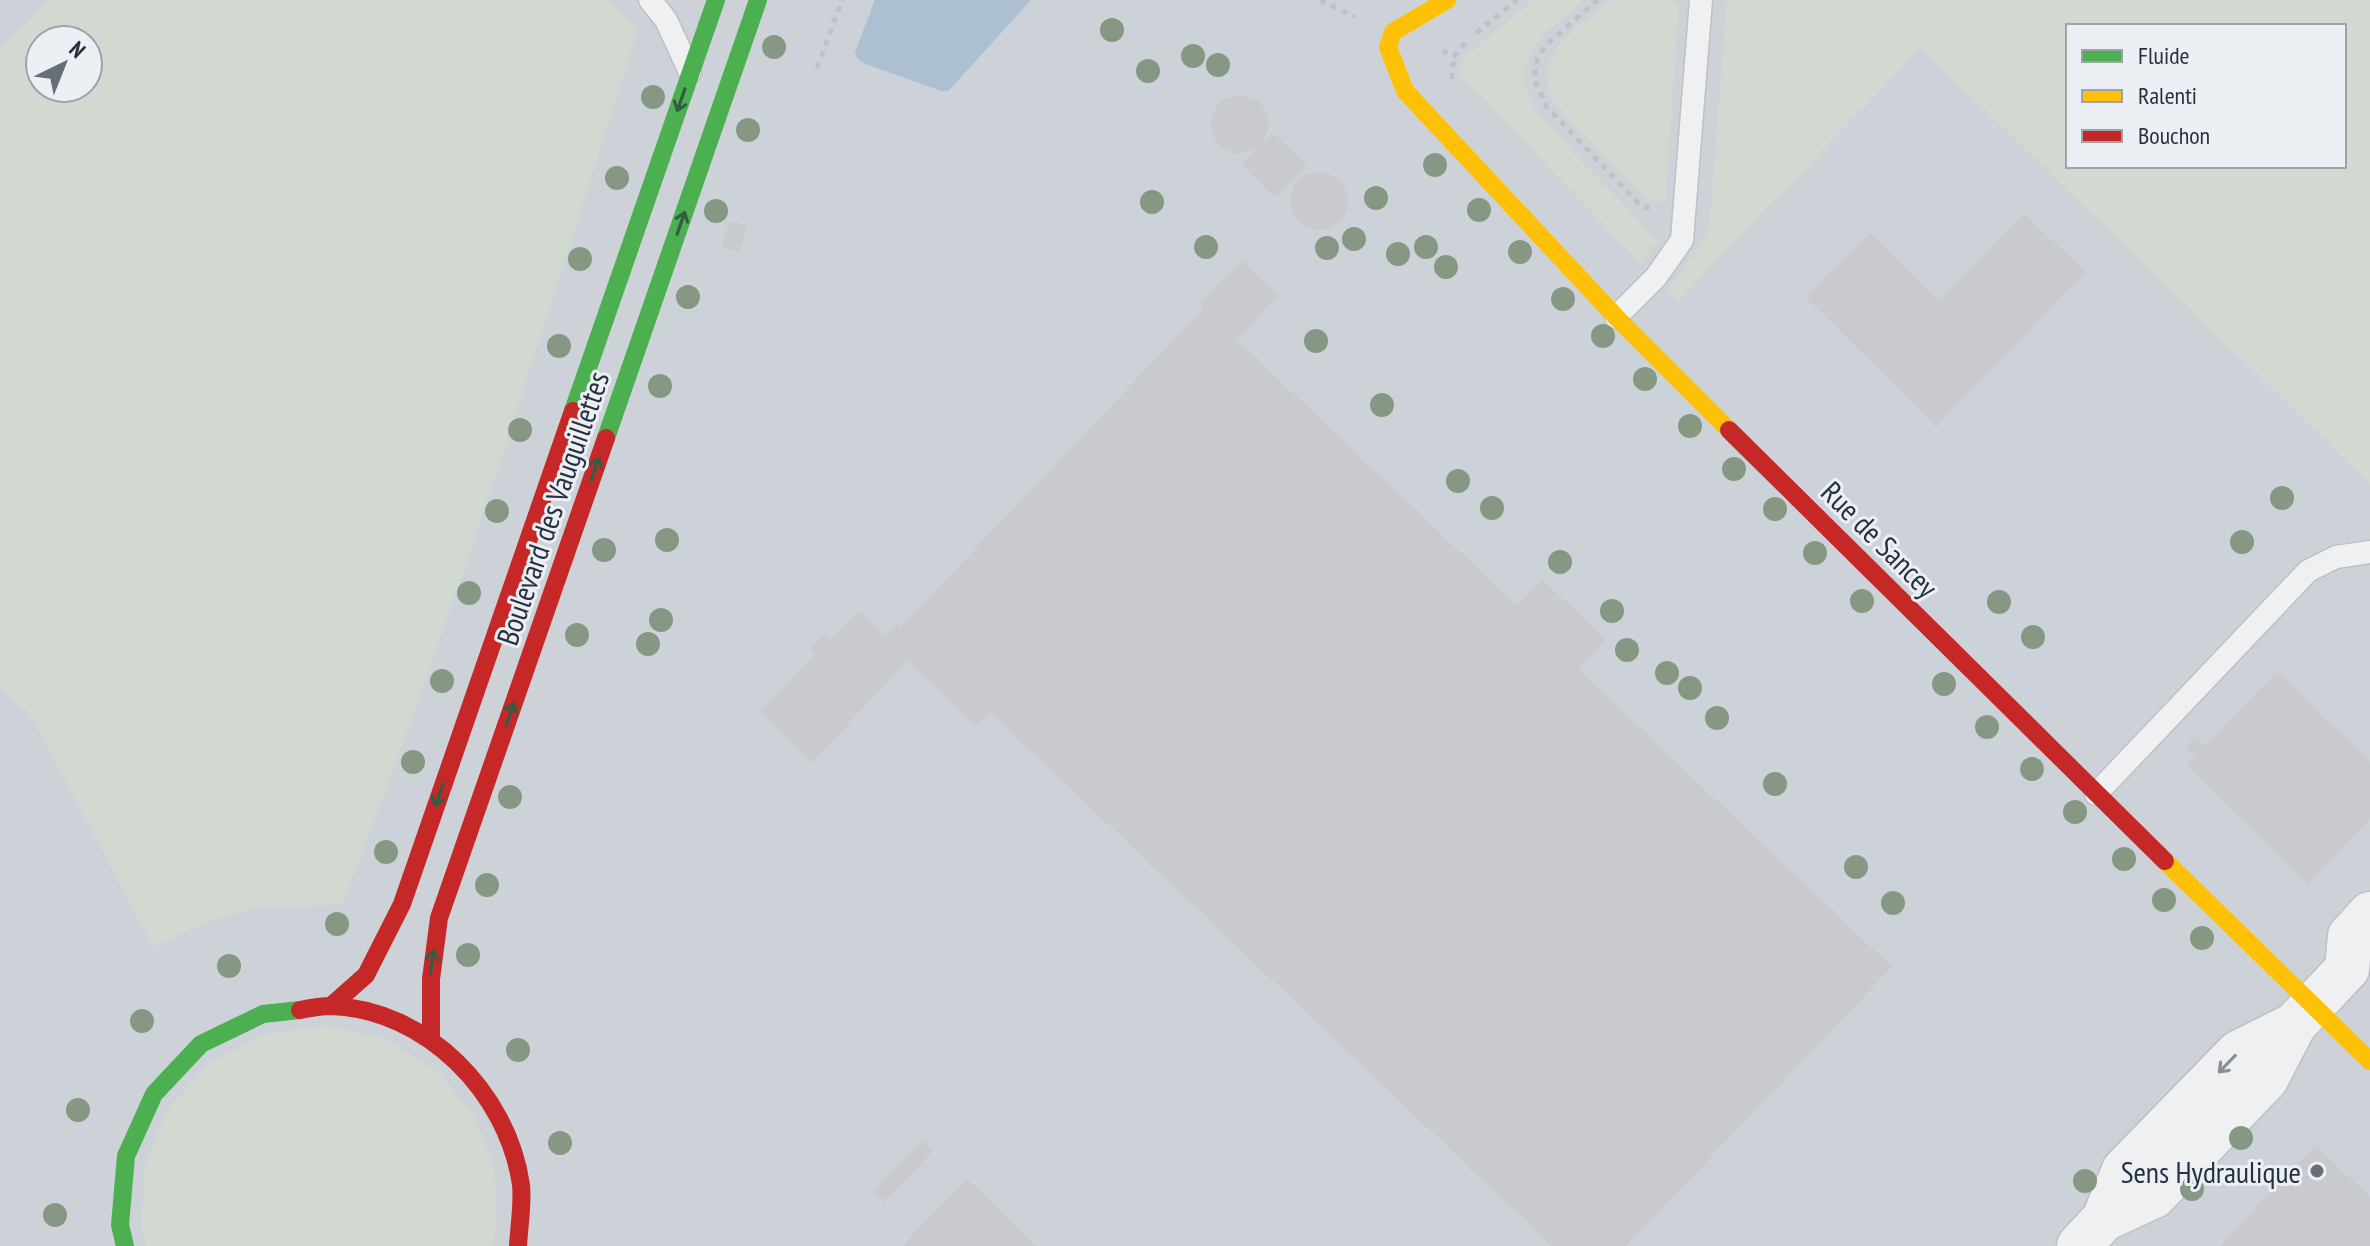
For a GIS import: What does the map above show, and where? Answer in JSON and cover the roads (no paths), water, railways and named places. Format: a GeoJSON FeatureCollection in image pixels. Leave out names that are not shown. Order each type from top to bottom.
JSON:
{"type":"FeatureCollection","features":[{"type":"Feature","properties":{"kind":"street","name":"Boulevard des Vauguillettes"},"geometry":{"type":"LineString","coordinates":[[331,1006],[366,975],[402,904],[716,0]]}},
{"type":"Feature","properties":{"kind":"street","name":"Boulevard des Vauguillettes"},"geometry":{"type":"LineString","coordinates":[[431,1040],[429,998],[439,918],[758,0]]}},
{"type":"Feature","properties":{"kind":"street","name":"Rue de Sancey"},"geometry":{"type":"LineString","coordinates":[[1447,0],[1393,32],[1388,47],[1405,91],[1616,317],[2096,794],[2304,1015],[2370,1061]]}},
{"type":"Feature","properties":{"kind":"street"},"geometry":{"type":"LineString","coordinates":[[2092,1233],[2124,1170],[2217,1074],[2238,1053],[2304,1015],[2358,967],[2350,936],[2370,914]]}},
{"type":"Feature","properties":{"kind":"street"},"geometry":{"type":"LineString","coordinates":[[125,1246],[120,1225],[126,1156],[154,1094],[201,1044],[263,1014],[331,1006],[384,1016],[431,1040],[475,1079],[506,1129],[521,1186],[518,1246]]}},
{"type":"Feature","properties":{"kind":"lane"},"geometry":{"type":"LineString","coordinates":[[650,0],[666,20],[690,73]]}},
{"type":"Feature","properties":{"kind":"lane"},"geometry":{"type":"LineString","coordinates":[[1616,317],[1656,277],[1682,240],[1701,0]]}},
{"type":"Feature","properties":{"kind":"lane"},"geometry":{"type":"LineString","coordinates":[[2096,794],[2308,571],[2336,557],[2370,552]]}},
{"type":"Feature","properties":{"kind":"water"},"geometry":{"type":"Polygon","coordinates":[[[875,0],[1031,0],[953,86],[948,91],[941,91],[863,63],[857,58],[855,52],[875,0]]]}},
{"type":"Feature","properties":{"kind":"place","name":"Sens Hydraulique"},"geometry":{"type":"Point","coordinates":[2317,1171]}}]}
